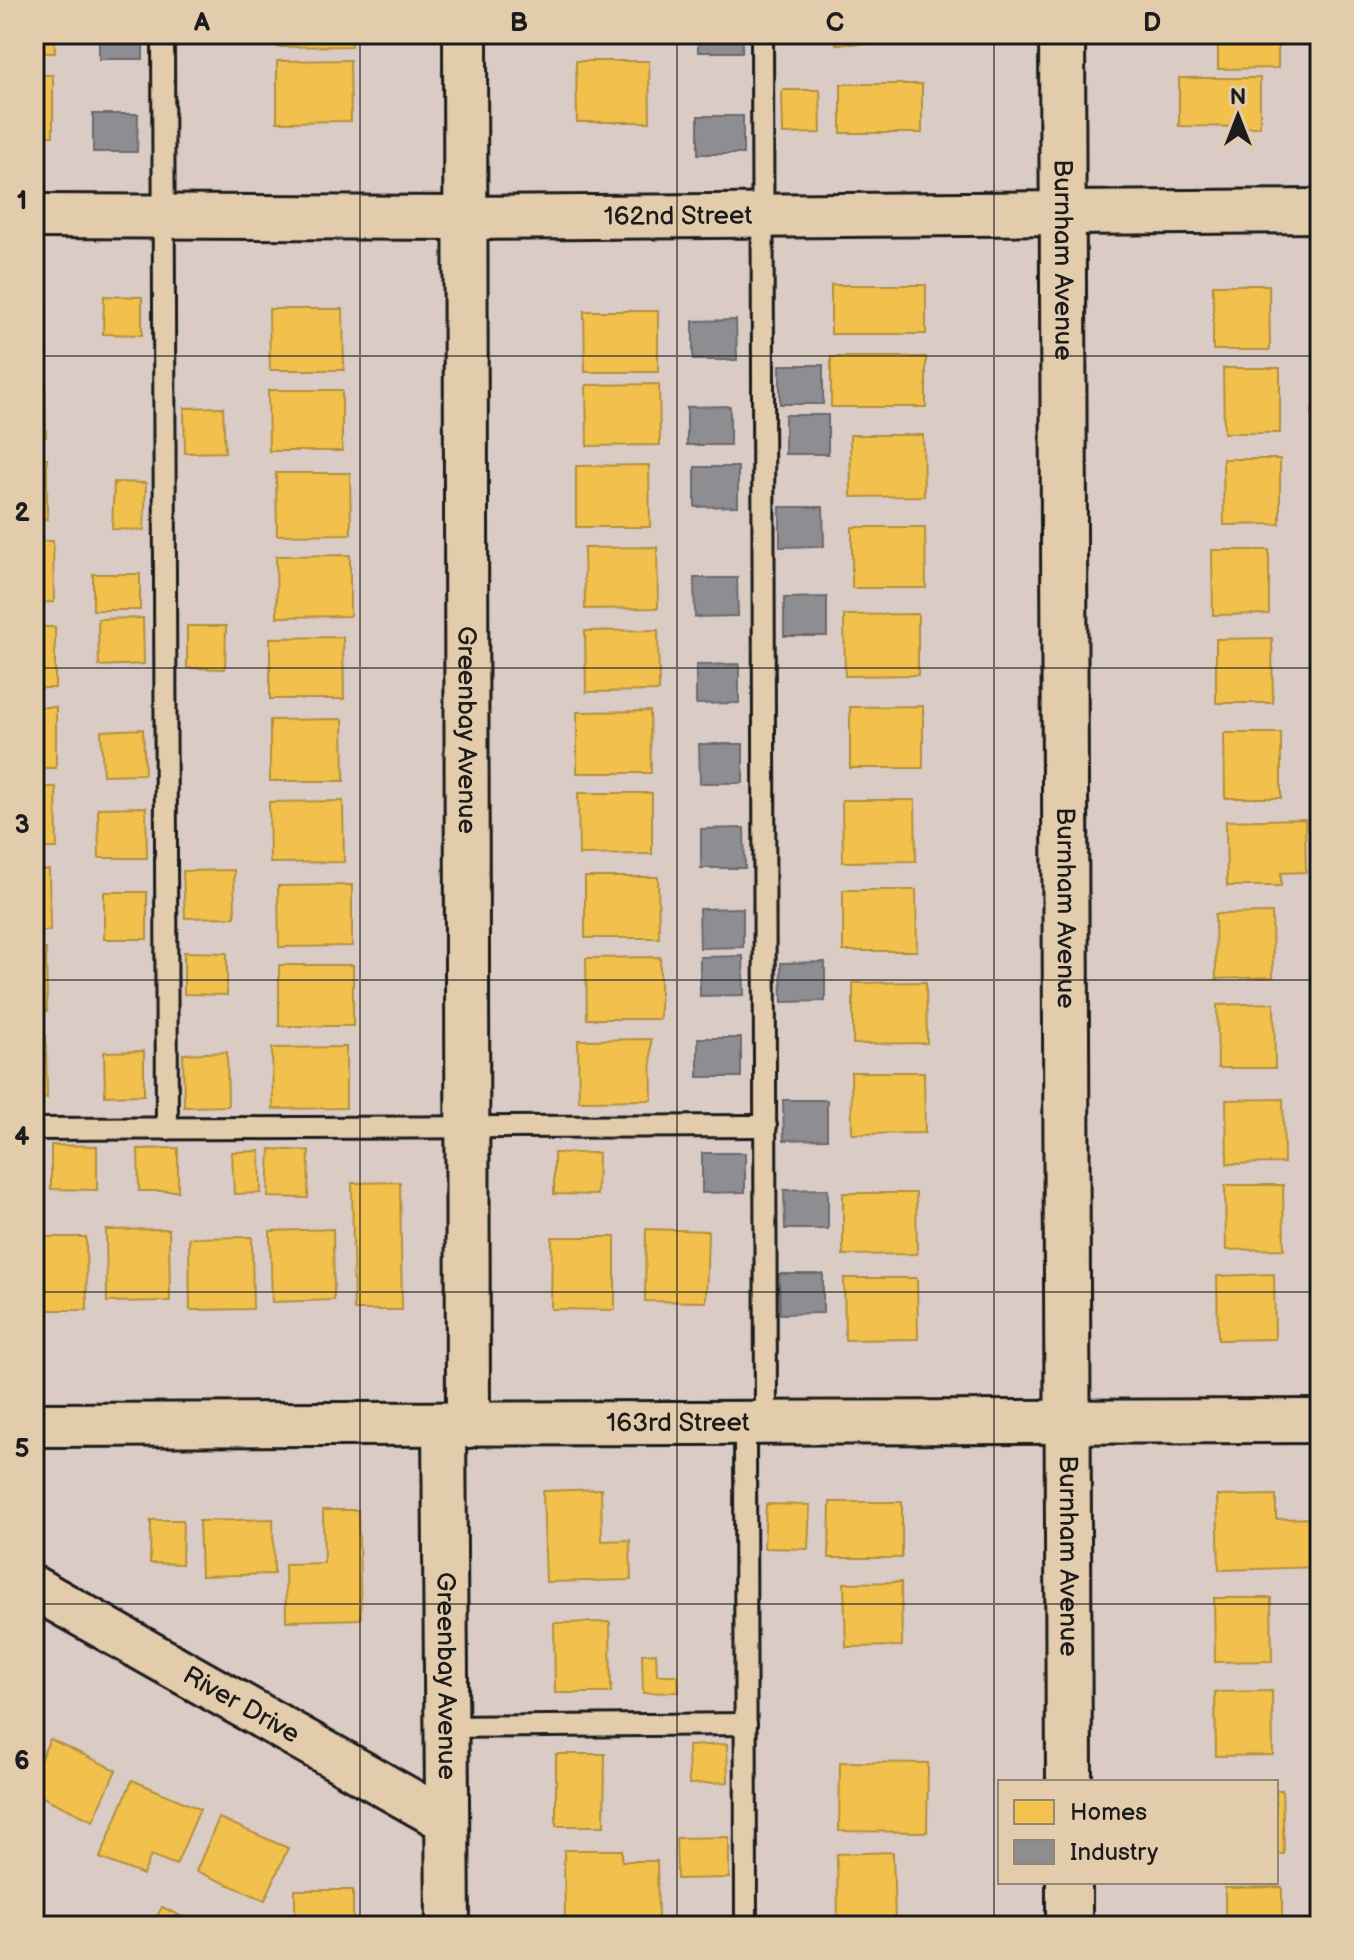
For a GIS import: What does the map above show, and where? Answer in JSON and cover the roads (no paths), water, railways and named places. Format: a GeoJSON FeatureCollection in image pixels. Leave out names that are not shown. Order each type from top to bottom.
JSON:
{"type":"FeatureCollection","features":[{"type":"Feature","properties":{"kind":"main road","name":"Burnham Avenue"},"geometry":{"type":"LineString","coordinates":[[1062,34],[1069,1780]]}},
{"type":"Feature","properties":{"kind":"main road"},"geometry":{"type":"LineString","coordinates":[[1069,1884],[1069,1926]]}},
{"type":"Feature","properties":{"kind":"street","name":"Greenbay Avenue"},"geometry":{"type":"LineString","coordinates":[[448,1926],[446,1727],[467,1128],[465,34]]}},
{"type":"Feature","properties":{"kind":"street","name":"162nd Street"},"geometry":{"type":"LineString","coordinates":[[34,216],[466,218],[1320,211]]}},
{"type":"Feature","properties":{"kind":"street","name":"163rd Street"},"geometry":{"type":"LineString","coordinates":[[34,1425],[1320,1421]]}},
{"type":"Feature","properties":{"kind":"street","name":"River Drive"},"geometry":{"type":"LineString","coordinates":[[34,1588],[447,1821]]}},
{"type":"Feature","properties":{"kind":"lane"},"geometry":{"type":"LineString","coordinates":[[163,34],[167,1129]]}},
{"type":"Feature","properties":{"kind":"lane"},"geometry":{"type":"LineString","coordinates":[[746,1926],[746,1724],[766,1126],[762,34]]}},
{"type":"Feature","properties":{"kind":"lane"},"geometry":{"type":"LineString","coordinates":[[34,1129],[766,1126]]}},
{"type":"Feature","properties":{"kind":"lane"},"geometry":{"type":"LineString","coordinates":[[446,1727],[746,1724]]}}]}
